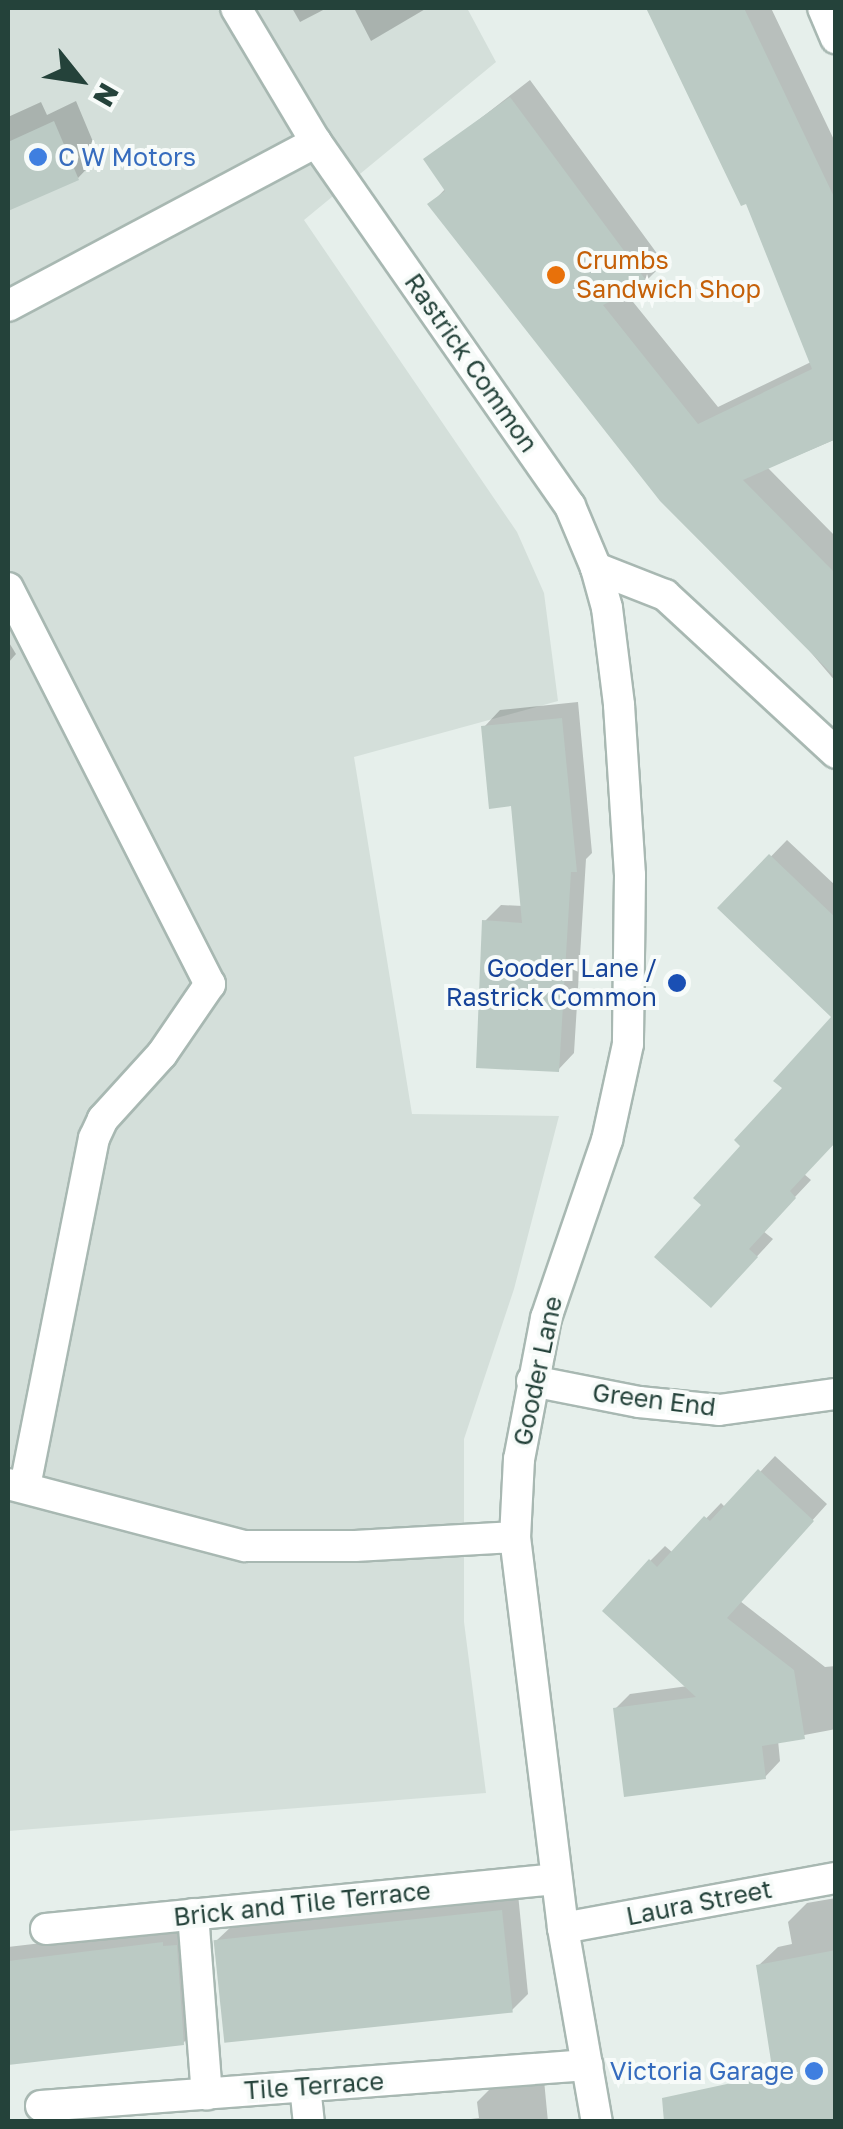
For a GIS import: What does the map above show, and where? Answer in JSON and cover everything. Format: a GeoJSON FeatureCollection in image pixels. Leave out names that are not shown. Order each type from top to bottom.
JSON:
{"type":"FeatureCollection","features":[{"type":"Feature","properties":{"kind":"street","name":"Rastrick Common"},"geometry":{"type":"LineString","coordinates":[[236,8],[316,142],[542,462],[570,506],[596,568]]}},
{"type":"Feature","properties":{"kind":"street"},"geometry":{"type":"LineString","coordinates":[[822,8],[836,38]]}},
{"type":"Feature","properties":{"kind":"street"},"geometry":{"type":"LineString","coordinates":[[8,306],[316,142]]}},
{"type":"Feature","properties":{"kind":"street"},"geometry":{"type":"LineString","coordinates":[[596,568],[665,595],[836,753]]}},
{"type":"Feature","properties":{"kind":"street","name":"Gooder Lane"},"geometry":{"type":"LineString","coordinates":[[596,568],[607,608],[619,705],[630,874],[628,1044],[607,1140],[546,1318],[519,1460],[515,1537],[563,1928],[597,2122]]}},
{"type":"Feature","properties":{"kind":"street"},"geometry":{"type":"LineString","coordinates":[[8,588],[210,984],[162,1054],[102,1119],[94,1138],[16,1486],[245,1546],[355,1546],[515,1537]]}},
{"type":"Feature","properties":{"kind":"street","name":"Green End"},"geometry":{"type":"LineString","coordinates":[[532,1382],[639,1402],[720,1410],[836,1394]]}},
{"type":"Feature","properties":{"kind":"street","name":"Brick and Tile Terrace"},"geometry":{"type":"LineString","coordinates":[[46,1929],[557,1878]]}},
{"type":"Feature","properties":{"kind":"street","name":"Laura Street"},"geometry":{"type":"LineString","coordinates":[[563,1928],[836,1878]]}},
{"type":"Feature","properties":{"kind":"street"},"geometry":{"type":"LineString","coordinates":[[192,1914],[208,2094]]}},
{"type":"Feature","properties":{"kind":"street","name":"Tile Terrace"},"geometry":{"type":"LineString","coordinates":[[41,2106],[587,2065]]}},
{"type":"Feature","properties":{"kind":"street"},"geometry":{"type":"LineString","coordinates":[[305,2086],[308,2122]]}},
{"type":"Feature","properties":{"kind":"shaded area"},"geometry":{"type":"Polygon","coordinates":[[[8,8],[467,8],[496,62],[304,220],[517,532],[544,593],[558,701],[354,757],[412,1114],[559,1116],[514,1289],[464,1439],[464,1622],[486,1793],[8,1831],[8,8]]]}},
{"type":"Feature","properties":{"kind":"building"},"geometry":{"type":"Polygon","coordinates":[[[646,8],[744,8],[836,201],[836,439],[743,480],[836,574],[836,678],[660,501],[427,204],[445,191],[423,159],[510,97],[648,283],[603,305],[698,424],[812,369],[746,204],[741,206],[646,8]]]}},
{"type":"Feature","properties":{"kind":"building","name":"C W Motors"},"geometry":{"type":"Polygon","coordinates":[[[54,121],[79,180],[8,211],[8,142],[54,121]]]}},
{"type":"Feature","properties":{"kind":"building"},"geometry":{"type":"Polygon","coordinates":[[[562,718],[577,872],[571,872],[559,1072],[476,1068],[482,920],[522,923],[511,806],[489,809],[481,726],[562,718]]]}},
{"type":"Feature","properties":{"kind":"building"},"geometry":{"type":"Polygon","coordinates":[[[769,854],[836,918],[836,1142],[790,1191],[796,1198],[749,1249],[758,1257],[711,1308],[654,1257],[701,1205],[693,1198],[740,1146],[734,1140],[782,1088],[773,1081],[831,1017],[717,908],[769,854]]]}},
{"type":"Feature","properties":{"kind":"building"},"geometry":{"type":"Polygon","coordinates":[[[758,1469],[814,1521],[727,1618],[794,1670],[805,1739],[762,1746],[766,1779],[624,1797],[613,1708],[696,1697],[602,1611],[649,1559],[657,1567],[704,1516],[710,1521],[758,1469]]]}},
{"type":"Feature","properties":{"kind":"building"},"geometry":{"type":"Polygon","coordinates":[[[502,1910],[513,2012],[224,2043],[214,1940],[502,1910]]]}},
{"type":"Feature","properties":{"kind":"building"},"geometry":{"type":"Polygon","coordinates":[[[163,1942],[163,1946],[177,1945],[184,2045],[8,2065],[8,1961],[163,1942]]]}},
{"type":"Feature","properties":{"kind":"building"},"geometry":{"type":"Polygon","coordinates":[[[836,1950],[836,2122],[664,2122],[662,2098],[773,2074],[756,1965],[836,1950]]]}},
{"type":"Feature","properties":{"kind":"place","name":"C W Motors"},"geometry":{"type":"Point","coordinates":[38,157]}},
{"type":"Feature","properties":{"kind":"place","name":"Crumbs Sandwich Shop"},"geometry":{"type":"Point","coordinates":[556,275]}},
{"type":"Feature","properties":{"kind":"place","name":"Gooder Lane / Rastrick Common"},"geometry":{"type":"Point","coordinates":[677,983]}},
{"type":"Feature","properties":{"kind":"place","name":"Victoria Garage"},"geometry":{"type":"Point","coordinates":[814,2071]}}]}
